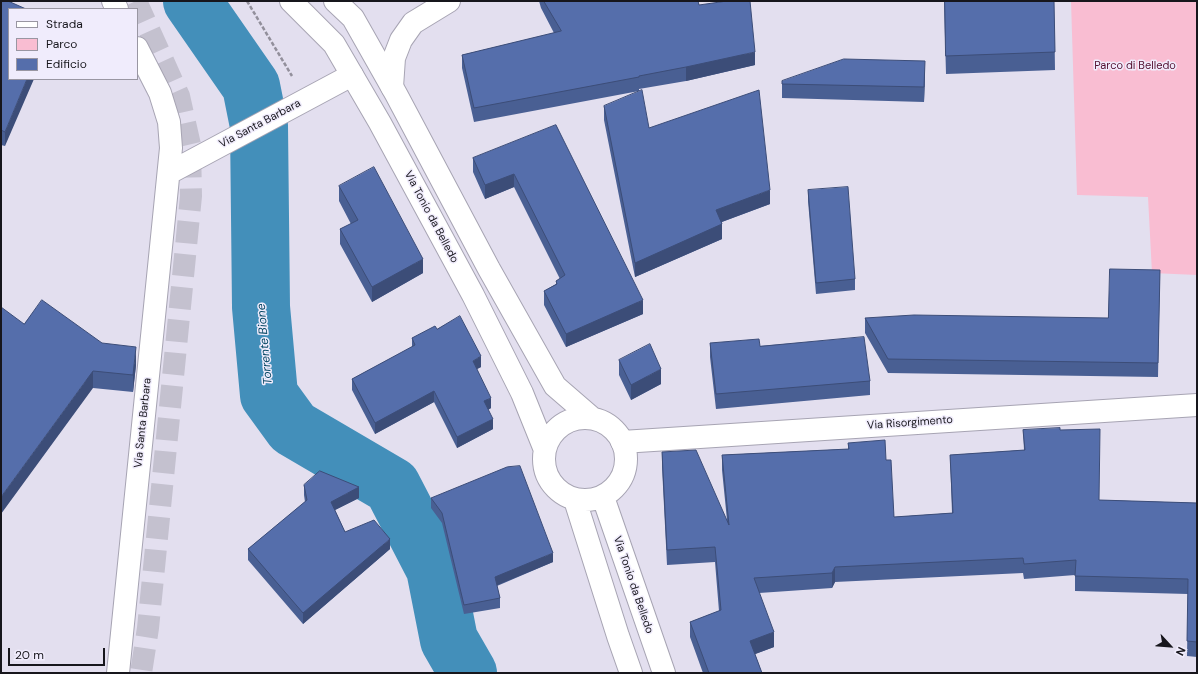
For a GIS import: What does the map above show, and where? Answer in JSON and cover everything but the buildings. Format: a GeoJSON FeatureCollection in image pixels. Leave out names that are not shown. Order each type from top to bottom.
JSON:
{"type":"FeatureCollection","features":[{"type":"Feature","properties":{"kind":"main road","name":"Via Tonio da Belledo"},"geometry":{"type":"LineString","coordinates":[[290,1],[334,44],[352,75],[473,295],[522,393],[545,450]]}},
{"type":"Feature","properties":{"kind":"main road"},"geometry":{"type":"LineString","coordinates":[[335,1],[353,18],[392,87],[489,269],[555,386],[592,418],[604,423],[615,431],[622,442],[626,454],[625,467],[621,479],[613,489],[602,497],[589,500],[575,500],[562,494],[551,484],[545,472],[543,458],[546,444],[554,432],[564,423],[578,418],[592,418]]}},
{"type":"Feature","properties":{"kind":"main road"},"geometry":{"type":"LineString","coordinates":[[392,87],[394,58],[401,40],[413,23],[449,1]]}},
{"type":"Feature","properties":{"kind":"main road","name":"Via Santa Barbara"},"geometry":{"type":"LineString","coordinates":[[118,673],[171,148],[169,122],[160,93],[138,50]]}},
{"type":"Feature","properties":{"kind":"main road","name":"Via Santa Barbara"},"geometry":{"type":"LineString","coordinates":[[168,173],[352,75]]}},
{"type":"Feature","properties":{"kind":"main road","name":"Via Risorgimento"},"geometry":{"type":"LineString","coordinates":[[622,442],[1197,405]]}},
{"type":"Feature","properties":{"kind":"main road","name":"Via Tonio da Belledo"},"geometry":{"type":"LineString","coordinates":[[602,497],[664,673]]}},
{"type":"Feature","properties":{"kind":"main road"},"geometry":{"type":"LineString","coordinates":[[575,500],[631,673]]}},
{"type":"Feature","properties":{"kind":"path"},"geometry":{"type":"LineString","coordinates":[[247,1],[306,99]]}},
{"type":"Feature","properties":{"kind":"green space","name":"Parco di Belledo"},"geometry":{"type":"Polygon","coordinates":[[[1071,1],[1197,1],[1197,275],[1152,273],[1148,197],[1077,195],[1071,1]]]}},
{"type":"Feature","properties":{"kind":"waterway","name":"Torrente Bione"},"geometry":{"type":"LineString","coordinates":[[192,1],[251,86],[259,126],[261,307],[269,395],[293,428],[392,486],[435,569],[449,640],[468,673]]}},
{"type":"Feature","properties":{"kind":"tunnel"},"geometry":{"type":"LineString","coordinates":[[136,1],[179,96],[190,145],[191,196],[148,628],[141,673]]}}]}
